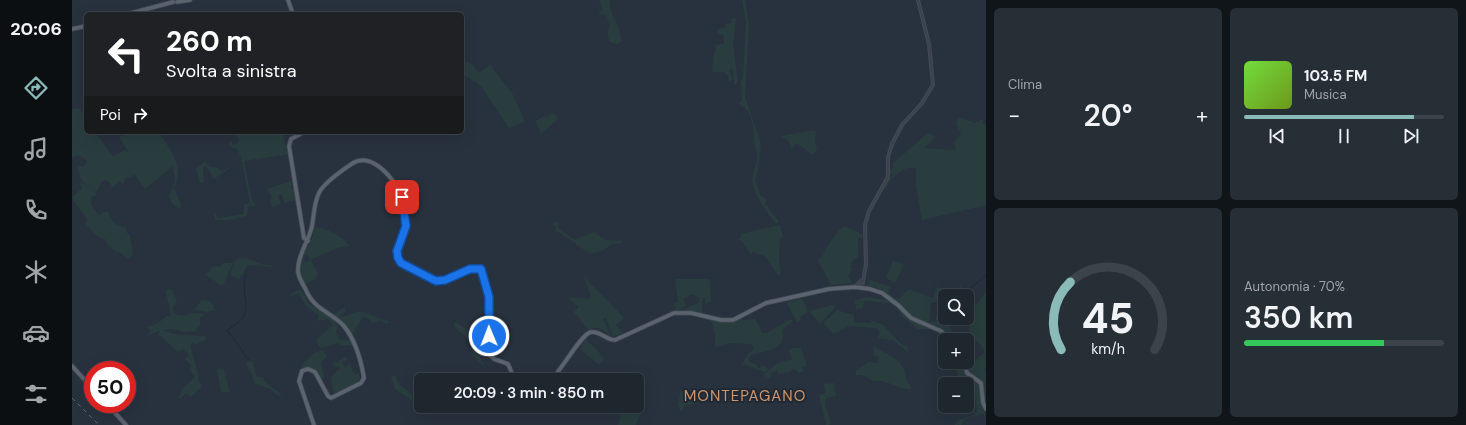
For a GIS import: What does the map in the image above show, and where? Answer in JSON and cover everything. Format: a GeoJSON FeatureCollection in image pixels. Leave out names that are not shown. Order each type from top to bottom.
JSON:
{"type":"FeatureCollection","features":[{"type":"Feature","properties":{"kind":"main road"},"geometry":{"type":"LineString","coordinates":[[136,12],[176,1],[190,0]]}},
{"type":"Feature","properties":{"kind":"main road"},"geometry":{"type":"LineString","coordinates":[[288,0],[292,12]]}},
{"type":"Feature","properties":{"kind":"main road"},"geometry":{"type":"LineString","coordinates":[[72,29],[84,26]]}},
{"type":"Feature","properties":{"kind":"main road"},"geometry":{"type":"LineString","coordinates":[[300,134],[291,139],[289,146],[304,238],[308,241]]}},
{"type":"Feature","properties":{"kind":"main road"},"geometry":{"type":"LineString","coordinates":[[314,425],[299,381],[302,371],[308,369],[315,372],[328,396],[331,398],[361,383],[364,378],[356,346],[347,331],[338,321],[311,302],[298,272],[299,263],[308,241],[317,197],[322,188],[354,162],[361,160],[373,163],[382,169],[394,182],[404,205],[406,226],[397,251],[399,261],[404,266],[436,281],[445,280],[470,269],[481,269],[489,302],[488,353],[494,359],[508,364],[512,373]]}},
{"type":"Feature","properties":{"kind":"main road"},"geometry":{"type":"LineString","coordinates":[[556,373],[581,340],[591,332],[598,332],[609,339],[615,340],[664,316],[679,312],[733,320],[741,318],[753,309],[766,303],[829,289],[862,287],[882,293],[898,305],[911,318],[939,330],[942,333]]}},
{"type":"Feature","properties":{"kind":"main road"},"geometry":{"type":"LineString","coordinates":[[72,366],[84,379]]}},
{"type":"Feature","properties":{"kind":"main road"},"geometry":{"type":"LineString","coordinates":[[966,369],[967,373],[981,384],[983,404],[986,409]]}},
{"type":"Feature","properties":{"kind":"main road"},"geometry":{"type":"LineString","coordinates":[[115,413],[126,425]]}},
{"type":"Feature","properties":{"kind":"street"},"geometry":{"type":"LineString","coordinates":[[862,287],[867,256],[864,234],[865,225],[869,211],[888,177],[888,157],[892,144],[904,122],[922,103],[933,85],[930,47],[918,0]]}},
{"type":"Feature","properties":{"kind":"street"},"geometry":{"type":"LineString","coordinates":[[855,287],[864,276]]}},
{"type":"Feature","properties":{"kind":"green space"},"geometry":{"type":"Polygon","coordinates":[[[600,0],[610,0],[611,11],[621,36],[621,42],[617,44],[610,42],[608,34],[610,23],[606,15],[600,14],[599,9],[603,12],[600,0]]]}},
{"type":"Feature","properties":{"kind":"green space"},"geometry":{"type":"Polygon","coordinates":[[[742,0],[745,0],[749,25],[745,97],[761,144],[758,171],[755,179],[760,195],[767,200],[765,203],[779,222],[776,224],[760,201],[753,184],[757,152],[754,144],[753,126],[748,111],[740,105],[739,102],[742,101],[741,81],[743,77],[746,22],[742,0]]]}},
{"type":"Feature","properties":{"kind":"green space"},"geometry":{"type":"Polygon","coordinates":[[[732,19],[736,19],[733,45],[738,81],[735,85],[733,69],[729,70],[733,80],[729,81],[728,76],[724,72],[712,72],[714,54],[716,51],[715,45],[724,44],[723,34],[718,34],[717,29],[725,28],[725,24],[732,23],[732,19]]]}},
{"type":"Feature","properties":{"kind":"green space"},"geometry":{"type":"Polygon","coordinates":[[[464,61],[472,64],[479,73],[490,65],[512,93],[525,122],[509,128],[480,85],[464,75],[464,61]]]}},
{"type":"Feature","properties":{"kind":"green space"},"geometry":{"type":"Polygon","coordinates":[[[79,108],[84,116],[84,134],[96,134],[113,157],[125,150],[130,155],[119,137],[124,134],[160,134],[175,158],[178,172],[174,188],[181,204],[179,209],[172,203],[169,196],[175,182],[173,166],[145,189],[135,175],[126,178],[123,184],[119,181],[113,188],[109,182],[105,180],[102,181],[97,191],[94,191],[97,195],[91,197],[91,205],[98,215],[107,211],[114,223],[126,228],[127,233],[130,235],[133,255],[128,259],[120,252],[118,253],[109,247],[105,239],[98,237],[85,223],[88,221],[72,198],[82,188],[81,183],[87,185],[81,180],[77,166],[83,167],[87,163],[87,160],[78,155],[72,158],[72,109],[79,108]]]}},
{"type":"Feature","properties":{"kind":"green space"},"geometry":{"type":"Polygon","coordinates":[[[554,113],[558,119],[541,134],[536,121],[544,116],[546,118],[554,113]]]}},
{"type":"Feature","properties":{"kind":"green space"},"geometry":{"type":"Polygon","coordinates":[[[959,117],[974,123],[983,119],[983,124],[986,125],[986,205],[922,220],[916,186],[916,168],[901,171],[893,178],[885,191],[885,186],[893,173],[889,175],[889,170],[893,168],[893,163],[928,133],[936,137],[921,150],[924,148],[954,150],[956,153],[954,142],[961,134],[956,123],[959,117]]]}},
{"type":"Feature","properties":{"kind":"green space"},"geometry":{"type":"Polygon","coordinates":[[[814,130],[816,133],[815,142],[817,149],[813,155],[796,143],[792,149],[788,140],[782,138],[782,136],[814,130]]]}},
{"type":"Feature","properties":{"kind":"green space"},"geometry":{"type":"Polygon","coordinates":[[[237,134],[285,134],[284,141],[288,154],[244,161],[252,200],[256,205],[248,207],[247,216],[229,220],[215,220],[214,213],[218,218],[244,214],[244,205],[250,202],[241,157],[237,149],[232,148],[229,144],[230,139],[233,145],[239,141],[237,134]]]}},
{"type":"Feature","properties":{"kind":"green space"},"geometry":{"type":"Polygon","coordinates":[[[205,161],[210,167],[217,167],[221,171],[233,166],[214,179],[206,166],[203,166],[204,183],[200,183],[196,169],[205,161]]]}},
{"type":"Feature","properties":{"kind":"green space"},"geometry":{"type":"Polygon","coordinates":[[[292,181],[291,189],[294,188],[296,200],[284,203],[282,194],[278,196],[281,204],[272,207],[270,199],[272,198],[267,189],[292,181]]]}},
{"type":"Feature","properties":{"kind":"green space"},"geometry":{"type":"Polygon","coordinates":[[[558,222],[559,229],[575,240],[594,232],[606,240],[622,241],[623,243],[612,244],[602,251],[590,254],[559,232],[554,231],[556,228],[552,223],[558,222]]]}},
{"type":"Feature","properties":{"kind":"green space"},"geometry":{"type":"Polygon","coordinates":[[[780,225],[783,237],[780,239],[779,258],[781,274],[778,276],[765,256],[753,252],[751,255],[742,241],[738,240],[741,237],[740,234],[780,225]]]}},
{"type":"Feature","properties":{"kind":"green space"},"geometry":{"type":"Polygon","coordinates":[[[844,226],[862,234],[863,238],[858,238],[858,258],[853,260],[850,267],[852,270],[848,275],[852,283],[831,285],[818,260],[823,256],[831,241],[844,226]]]}},
{"type":"Feature","properties":{"kind":"green space"},"geometry":{"type":"Polygon","coordinates":[[[314,227],[334,233],[350,246],[337,248],[310,260],[307,254],[303,259],[305,261],[299,263],[311,241],[314,227]]]}},
{"type":"Feature","properties":{"kind":"green space"},"geometry":{"type":"Polygon","coordinates":[[[246,258],[273,267],[248,265],[239,280],[230,275],[233,265],[237,259],[246,258]]]}},
{"type":"Feature","properties":{"kind":"green space"},"geometry":{"type":"Polygon","coordinates":[[[311,260],[318,273],[315,279],[304,285],[310,297],[300,278],[299,264],[311,260]]]}},
{"type":"Feature","properties":{"kind":"green space"},"geometry":{"type":"Polygon","coordinates":[[[893,260],[904,265],[895,283],[886,278],[893,260]]]}},
{"type":"Feature","properties":{"kind":"green space"},"geometry":{"type":"Polygon","coordinates":[[[224,263],[233,263],[223,285],[221,285],[206,275],[213,266],[219,267],[224,263]]]}},
{"type":"Feature","properties":{"kind":"green space"},"geometry":{"type":"Polygon","coordinates":[[[584,277],[624,318],[616,325],[623,333],[613,337],[606,318],[603,319],[612,338],[609,337],[603,330],[597,328],[588,330],[574,312],[579,307],[568,298],[587,299],[591,297],[584,277]]]}},
{"type":"Feature","properties":{"kind":"green space"},"geometry":{"type":"Polygon","coordinates":[[[675,279],[710,279],[711,302],[705,304],[705,298],[702,298],[702,313],[710,315],[679,312],[700,302],[699,298],[692,294],[683,299],[686,305],[676,312],[674,304],[678,302],[675,279]]]}},
{"type":"Feature","properties":{"kind":"green space"},"geometry":{"type":"Polygon","coordinates":[[[870,280],[892,287],[888,292],[894,298],[900,298],[909,289],[933,298],[937,287],[944,289],[938,289],[938,301],[931,303],[929,322],[935,322],[938,311],[938,325],[949,325],[953,333],[943,333],[919,321],[908,314],[887,294],[874,287],[867,286],[870,280]]]}},
{"type":"Feature","properties":{"kind":"green space"},"geometry":{"type":"Polygon","coordinates":[[[962,286],[962,289],[955,289],[962,286]]]}},
{"type":"Feature","properties":{"kind":"green space"},"geometry":{"type":"Polygon","coordinates":[[[169,288],[172,290],[177,302],[173,307],[174,313],[182,316],[197,313],[205,316],[200,317],[200,325],[195,331],[183,332],[173,329],[163,330],[173,334],[205,336],[207,338],[196,345],[194,343],[190,345],[198,374],[198,381],[202,386],[191,397],[186,393],[180,399],[178,397],[182,392],[181,390],[195,377],[189,369],[192,366],[185,359],[189,355],[184,349],[178,352],[158,334],[160,332],[158,331],[145,337],[151,331],[146,326],[155,325],[167,316],[171,317],[166,291],[169,288]]]}},
{"type":"Feature","properties":{"kind":"green space"},"geometry":{"type":"Polygon","coordinates":[[[299,290],[303,292],[308,303],[336,321],[335,324],[338,326],[336,332],[339,339],[352,341],[355,349],[350,345],[341,346],[339,343],[320,348],[316,340],[331,327],[333,323],[328,319],[317,321],[319,316],[306,306],[299,294],[291,296],[292,293],[299,290]]]}},
{"type":"Feature","properties":{"kind":"green space"},"geometry":{"type":"Polygon","coordinates":[[[986,292],[986,368],[984,370],[986,370],[986,408],[982,388],[978,381],[968,373],[967,369],[974,369],[974,360],[985,353],[983,348],[974,338],[974,333],[971,333],[970,325],[974,325],[975,306],[986,292]]]}},
{"type":"Feature","properties":{"kind":"green space"},"geometry":{"type":"Polygon","coordinates":[[[867,297],[892,301],[914,321],[942,333],[928,329],[918,329],[903,317],[896,306],[890,303],[864,301],[863,308],[856,310],[855,300],[867,297]]]}},
{"type":"Feature","properties":{"kind":"green space"},"geometry":{"type":"Polygon","coordinates":[[[802,299],[808,311],[800,317],[801,320],[797,322],[786,302],[802,299]]]}},
{"type":"Feature","properties":{"kind":"green space"},"geometry":{"type":"Polygon","coordinates":[[[202,300],[209,301],[214,306],[214,310],[207,312],[194,310],[202,300]]]}},
{"type":"Feature","properties":{"kind":"green space"},"geometry":{"type":"Polygon","coordinates":[[[833,305],[836,307],[820,324],[809,311],[833,305]]]}},
{"type":"Feature","properties":{"kind":"green space"},"geometry":{"type":"Polygon","coordinates":[[[320,307],[334,314],[345,307],[345,311],[339,317],[361,312],[388,321],[388,324],[380,321],[371,323],[371,320],[364,317],[361,319],[352,337],[347,329],[320,307]]]}},
{"type":"Feature","properties":{"kind":"green space"},"geometry":{"type":"Polygon","coordinates":[[[837,310],[854,315],[854,322],[871,323],[871,320],[883,325],[901,344],[907,346],[908,352],[893,340],[878,338],[880,332],[876,328],[849,326],[833,334],[823,323],[837,310]]]}},
{"type":"Feature","properties":{"kind":"green space"},"geometry":{"type":"Polygon","coordinates":[[[711,318],[734,321],[742,318],[743,320],[755,319],[762,333],[767,333],[791,319],[793,321],[782,330],[783,337],[779,346],[768,351],[750,355],[748,361],[760,368],[763,365],[768,369],[765,372],[742,364],[748,354],[754,350],[752,344],[728,343],[715,347],[715,334],[711,318]]]}},
{"type":"Feature","properties":{"kind":"green space"},"geometry":{"type":"Polygon","coordinates":[[[456,322],[475,339],[480,358],[487,369],[473,356],[470,341],[455,327],[454,324],[456,322]]]}},
{"type":"Feature","properties":{"kind":"green space"},"geometry":{"type":"Polygon","coordinates":[[[586,339],[604,358],[599,365],[580,349],[586,339]]]}},
{"type":"Feature","properties":{"kind":"green space"},"geometry":{"type":"Polygon","coordinates":[[[873,346],[894,358],[902,365],[911,389],[904,389],[883,381],[874,381],[862,375],[856,375],[856,371],[869,362],[878,363],[879,357],[874,355],[873,346]]]}},
{"type":"Feature","properties":{"kind":"green space"},"geometry":{"type":"Polygon","coordinates":[[[793,348],[801,348],[807,366],[802,367],[803,371],[799,373],[794,368],[789,372],[778,374],[777,370],[770,373],[771,379],[763,375],[777,363],[792,359],[788,350],[793,348]]]}},
{"type":"Feature","properties":{"kind":"green space"},"geometry":{"type":"Polygon","coordinates":[[[323,350],[327,357],[321,362],[324,378],[319,379],[313,370],[303,369],[301,366],[314,353],[323,350]]]}},
{"type":"Feature","properties":{"kind":"green space"},"geometry":{"type":"Polygon","coordinates":[[[346,356],[347,360],[342,362],[345,368],[350,364],[354,374],[359,374],[360,379],[354,384],[355,386],[334,395],[331,382],[332,376],[341,368],[336,367],[331,363],[338,362],[346,356]]]}},
{"type":"Feature","properties":{"kind":"green space"},"geometry":{"type":"Polygon","coordinates":[[[252,361],[257,377],[262,377],[268,385],[282,394],[278,396],[270,389],[253,383],[255,382],[246,363],[252,361]]]}},
{"type":"Feature","properties":{"kind":"green space"},"geometry":{"type":"Polygon","coordinates":[[[223,368],[230,392],[221,392],[217,369],[223,368]]]}},
{"type":"Feature","properties":{"kind":"green space"},"geometry":{"type":"Polygon","coordinates":[[[956,369],[964,369],[965,374],[969,377],[958,377],[956,369]]]}},
{"type":"Feature","properties":{"kind":"green space"},"geometry":{"type":"Polygon","coordinates":[[[393,375],[400,385],[413,395],[412,401],[395,389],[391,378],[393,375]]]}},
{"type":"Feature","properties":{"kind":"green space"},"geometry":{"type":"Polygon","coordinates":[[[974,380],[979,384],[982,406],[986,415],[981,414],[964,420],[961,425],[954,425],[959,420],[973,416],[977,412],[974,380]]]}},
{"type":"Feature","properties":{"kind":"green space"},"geometry":{"type":"Polygon","coordinates":[[[834,383],[836,396],[826,398],[825,405],[831,422],[829,425],[826,425],[819,395],[826,393],[824,384],[834,383]]]}},
{"type":"Feature","properties":{"kind":"green space"},"geometry":{"type":"Polygon","coordinates":[[[681,390],[697,403],[685,406],[681,412],[678,405],[681,390]]]}},
{"type":"Feature","properties":{"kind":"green space"},"geometry":{"type":"Polygon","coordinates":[[[644,398],[646,398],[644,406],[644,398]]]}},
{"type":"Feature","properties":{"kind":"green space"},"geometry":{"type":"Polygon","coordinates":[[[621,413],[641,413],[636,425],[618,425],[621,413]]]}},
{"type":"Feature","properties":{"kind":"waterway"},"geometry":{"type":"LineString","coordinates":[[246,274],[244,283],[246,305],[243,318],[227,330],[249,360]]}},
{"type":"Feature","properties":{"kind":"waterway"},"geometry":{"type":"LineString","coordinates":[[968,289],[986,275]]}},
{"type":"Feature","properties":{"kind":"railway"},"geometry":{"type":"LineString","coordinates":[[72,398],[99,425]]}},
{"type":"Feature","properties":{"kind":"district","name":"MONTEPAGANO"},"geometry":{"type":"Point","coordinates":[745,396]}},
{"type":"Feature","properties":{"kind":"route"},"geometry":{"type":"LineString","coordinates":[[402,197],[406,226],[397,251],[399,261],[404,266],[436,281],[445,280],[470,269],[481,269],[489,297],[489,336]]}}]}
